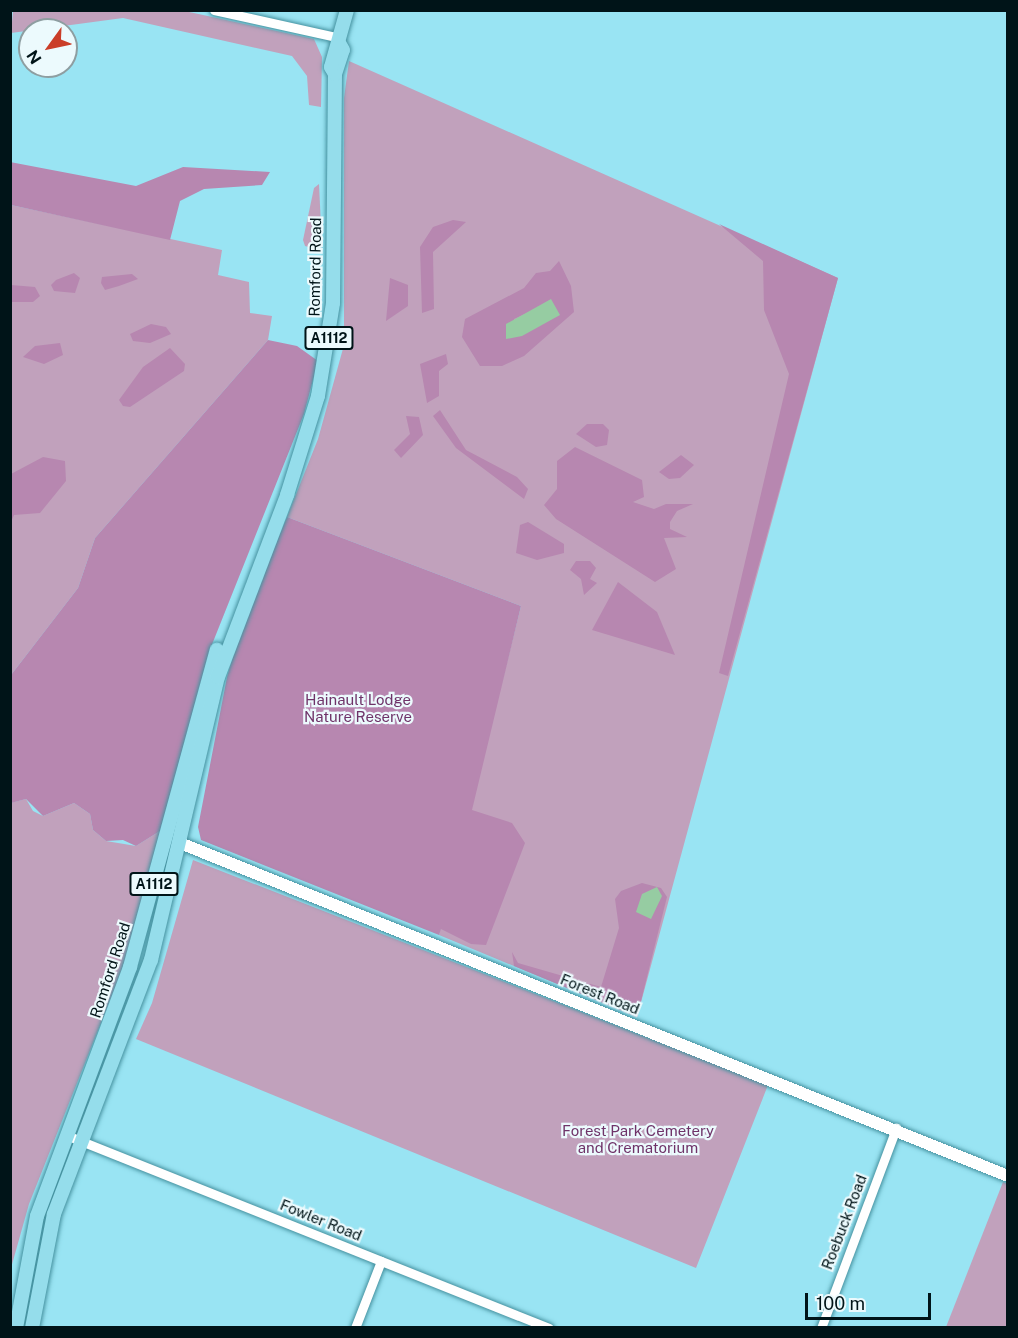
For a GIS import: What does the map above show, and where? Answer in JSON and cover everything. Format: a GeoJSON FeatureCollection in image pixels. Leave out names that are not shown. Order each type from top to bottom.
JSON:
{"type":"FeatureCollection","features":[{"type":"Feature","properties":{"kind":"main road","name":"Romford Road"},"geometry":{"type":"LineString","coordinates":[[32,1328],[46,1241],[151,960],[218,677],[318,396],[331,322],[336,74],[331,68],[333,49],[340,40],[347,10]]}},
{"type":"Feature","properties":{"kind":"main road","name":"Romford Road"},"geometry":{"type":"LineString","coordinates":[[16,1328],[31,1240],[66,1135],[130,967],[212,664],[286,489]]}},
{"type":"Feature","properties":{"kind":"street"},"geometry":{"type":"LineString","coordinates":[[214,10],[340,40]]}},
{"type":"Feature","properties":{"kind":"street","name":"Forest Road"},"geometry":{"type":"LineString","coordinates":[[180,843],[896,1128],[1008,1176]]}},
{"type":"Feature","properties":{"kind":"street","name":"Roebuck Road"},"geometry":{"type":"LineString","coordinates":[[820,1328],[896,1128]]}},
{"type":"Feature","properties":{"kind":"street","name":"Fowler Road"},"geometry":{"type":"LineString","coordinates":[[66,1135],[549,1328]]}},
{"type":"Feature","properties":{"kind":"street"},"geometry":{"type":"LineString","coordinates":[[355,1328],[381,1261]]}},
{"type":"Feature","properties":{"kind":"green space"},"geometry":{"type":"Polygon","coordinates":[[[180,10],[314,39],[322,57],[321,107],[309,105],[307,76],[292,56],[123,18],[78,24],[78,18],[18,18],[18,32],[11,33],[13,11],[180,10]]]}},
{"type":"Feature","properties":{"kind":"green space"},"geometry":{"type":"Polygon","coordinates":[[[349,61],[838,278],[637,1017],[439,935],[521,606],[287,517],[318,439],[344,345],[344,98],[349,61]]]}},
{"type":"Feature","properties":{"kind":"green space"},"geometry":{"type":"Polygon","coordinates":[[[10,162],[136,186],[183,167],[270,172],[262,185],[204,189],[180,201],[170,240],[11,205],[10,162]]]}},
{"type":"Feature","properties":{"kind":"green space"},"geometry":{"type":"Polygon","coordinates":[[[319,184],[322,247],[316,249],[305,246],[303,240],[314,188],[319,184]]]}},
{"type":"Feature","properties":{"kind":"green space"},"geometry":{"type":"Polygon","coordinates":[[[11,205],[222,250],[218,275],[249,282],[250,313],[272,316],[268,340],[95,538],[78,588],[11,675],[11,205]]]}},
{"type":"Feature","properties":{"kind":"green space"},"geometry":{"type":"Polygon","coordinates":[[[453,220],[466,222],[433,252],[434,309],[422,313],[420,247],[433,227],[453,220]]]}},
{"type":"Feature","properties":{"kind":"green space"},"geometry":{"type":"Polygon","coordinates":[[[719,224],[838,278],[728,676],[719,673],[789,374],[764,310],[763,261],[719,224]]]}},
{"type":"Feature","properties":{"kind":"green space"},"geometry":{"type":"Polygon","coordinates":[[[559,261],[571,286],[574,312],[524,356],[502,366],[480,366],[462,337],[465,319],[524,288],[536,273],[550,271],[559,261]],[[538,308],[514,319],[514,337],[559,315],[538,308]]]}},
{"type":"Feature","properties":{"kind":"green space"},"geometry":{"type":"Polygon","coordinates":[[[74,273],[80,278],[75,293],[54,291],[51,285],[56,280],[74,273]]]}},
{"type":"Feature","properties":{"kind":"green space"},"geometry":{"type":"Polygon","coordinates":[[[132,274],[138,279],[119,286],[105,290],[101,283],[102,277],[132,274]]]}},
{"type":"Feature","properties":{"kind":"green space"},"geometry":{"type":"Polygon","coordinates":[[[390,278],[408,285],[408,306],[386,321],[390,278]]]}},
{"type":"Feature","properties":{"kind":"green space"},"geometry":{"type":"Polygon","coordinates":[[[11,285],[35,287],[40,296],[33,302],[11,302],[11,285]]]}},
{"type":"Feature","properties":{"kind":"green space"},"geometry":{"type":"Polygon","coordinates":[[[151,324],[166,327],[171,334],[150,343],[133,341],[130,334],[151,324]]]}},
{"type":"Feature","properties":{"kind":"green space"},"geometry":{"type":"Polygon","coordinates":[[[268,340],[297,346],[318,361],[304,414],[211,647],[160,831],[136,846],[123,840],[106,841],[93,830],[90,814],[74,803],[43,816],[26,799],[11,803],[11,675],[78,588],[95,538],[268,340]]]}},
{"type":"Feature","properties":{"kind":"green space"},"geometry":{"type":"Polygon","coordinates":[[[60,343],[63,355],[44,364],[23,357],[35,346],[60,343]]]}},
{"type":"Feature","properties":{"kind":"green space"},"geometry":{"type":"Polygon","coordinates":[[[170,348],[185,364],[184,371],[130,407],[123,406],[119,400],[143,367],[170,348]]]}},
{"type":"Feature","properties":{"kind":"green space"},"geometry":{"type":"Polygon","coordinates":[[[446,354],[448,364],[439,371],[439,396],[427,403],[420,364],[446,354]]]}},
{"type":"Feature","properties":{"kind":"green space"},"geometry":{"type":"Polygon","coordinates":[[[440,410],[466,450],[517,477],[528,489],[524,499],[456,448],[433,416],[440,410]]]}},
{"type":"Feature","properties":{"kind":"green space"},"geometry":{"type":"Polygon","coordinates":[[[406,416],[419,417],[423,435],[401,458],[394,450],[410,434],[406,416]]]}},
{"type":"Feature","properties":{"kind":"green space"},"geometry":{"type":"Polygon","coordinates":[[[587,424],[603,424],[609,430],[607,445],[596,447],[576,434],[587,424]]]}},
{"type":"Feature","properties":{"kind":"green space"},"geometry":{"type":"Polygon","coordinates":[[[575,447],[642,480],[644,497],[633,502],[654,509],[666,504],[693,504],[677,511],[670,522],[670,529],[687,537],[664,538],[676,569],[655,582],[556,519],[544,505],[557,489],[557,461],[575,447]]]}},
{"type":"Feature","properties":{"kind":"green space"},"geometry":{"type":"Polygon","coordinates":[[[681,455],[694,465],[680,478],[669,479],[659,472],[681,455]]]}},
{"type":"Feature","properties":{"kind":"green space"},"geometry":{"type":"Polygon","coordinates":[[[43,457],[65,461],[66,481],[40,513],[14,515],[11,522],[11,474],[43,457]]]}},
{"type":"Feature","properties":{"kind":"green space","name":"Hainault Lodge Nature Reserve"},"geometry":{"type":"Polygon","coordinates":[[[287,517],[521,606],[472,810],[512,823],[525,843],[486,945],[471,944],[441,929],[439,935],[201,840],[198,827],[227,677],[241,629],[287,517]]]}},
{"type":"Feature","properties":{"kind":"green space"},"geometry":{"type":"Polygon","coordinates":[[[528,522],[564,544],[564,553],[537,560],[516,553],[520,525],[528,522]]]}},
{"type":"Feature","properties":{"kind":"green space"},"geometry":{"type":"Polygon","coordinates":[[[576,561],[590,561],[596,568],[590,579],[597,583],[584,595],[581,579],[570,570],[576,561]]]}},
{"type":"Feature","properties":{"kind":"green space"},"geometry":{"type":"Polygon","coordinates":[[[618,582],[657,612],[675,655],[592,630],[618,582]]]}},
{"type":"Feature","properties":{"kind":"green space"},"geometry":{"type":"Polygon","coordinates":[[[26,799],[33,811],[43,816],[74,803],[90,814],[93,830],[106,841],[136,846],[160,831],[126,960],[29,1204],[11,1268],[10,803],[26,799]]]}},
{"type":"Feature","properties":{"kind":"green space","name":"Forest Park Cemetery and Crematorium"},"geometry":{"type":"Polygon","coordinates":[[[193,860],[768,1085],[696,1268],[136,1039],[152,1003],[193,860]]]}},
{"type":"Feature","properties":{"kind":"green space"},"geometry":{"type":"Polygon","coordinates":[[[642,883],[661,888],[667,897],[637,1017],[514,966],[512,952],[518,963],[601,987],[619,928],[615,899],[621,891],[642,883]]]}},
{"type":"Feature","properties":{"kind":"green space"},"geometry":{"type":"Polygon","coordinates":[[[1003,1182],[1008,1184],[1007,1327],[946,1327],[1003,1182]]]}},
{"type":"Feature","properties":{"kind":"shaded area"},"geometry":{"type":"Polygon","coordinates":[[[551,299],[560,315],[522,336],[506,339],[506,324],[551,299]]]}},
{"type":"Feature","properties":{"kind":"shaded area"},"geometry":{"type":"Polygon","coordinates":[[[657,887],[662,896],[651,919],[636,912],[642,894],[657,887]]]}}]}
